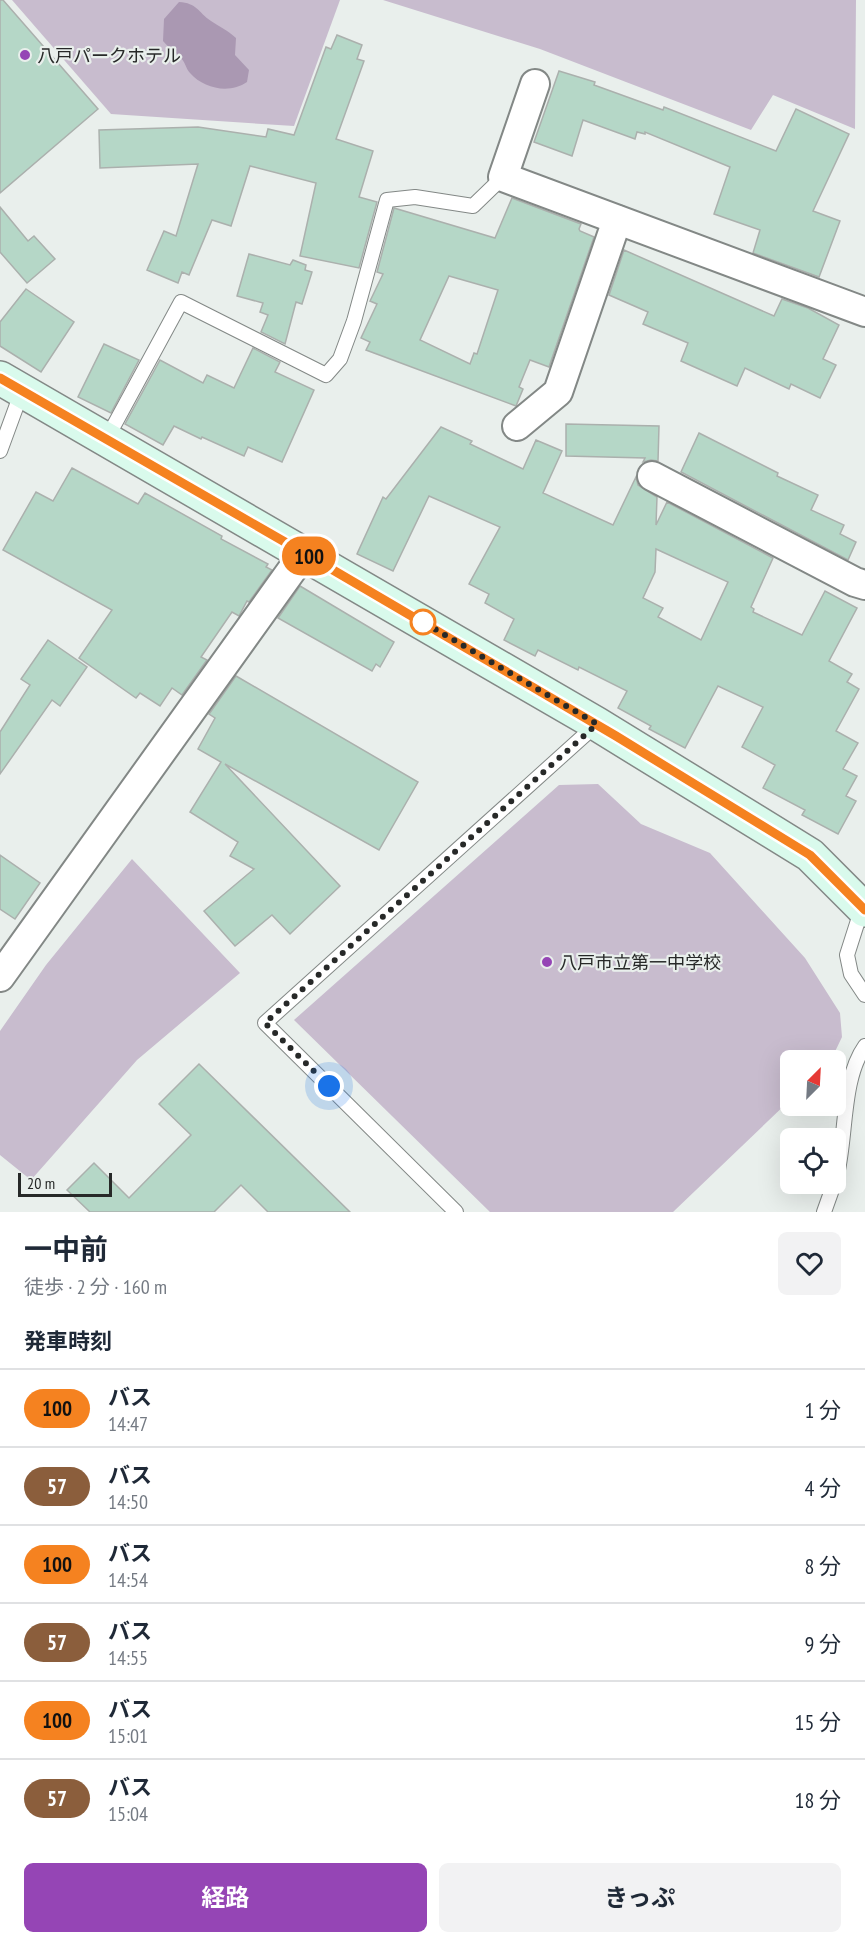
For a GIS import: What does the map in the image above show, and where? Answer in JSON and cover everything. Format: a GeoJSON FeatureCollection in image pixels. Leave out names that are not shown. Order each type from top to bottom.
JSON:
{"type":"FeatureCollection","features":[{"type":"Feature","properties":{"kind":"main road"},"geometry":{"type":"LineString","coordinates":[[11,385],[597,724],[810,855],[864,903]]}},
{"type":"Feature","properties":{"kind":"street"},"geometry":{"type":"LineString","coordinates":[[535,84],[503,177],[865,312]]}},
{"type":"Feature","properties":{"kind":"street"},"geometry":{"type":"LineString","coordinates":[[517,426],[558,392],[617,220]]}},
{"type":"Feature","properties":{"kind":"street"},"geometry":{"type":"LineString","coordinates":[[652,476],[855,582],[865,585]]}},
{"type":"Feature","properties":{"kind":"street"},"geometry":{"type":"LineString","coordinates":[[2,971],[304,553]]}},
{"type":"Feature","properties":{"kind":"lane"},"geometry":{"type":"LineString","coordinates":[[106,440],[181,302],[326,375],[340,359],[354,321],[387,200],[415,197],[473,206],[503,177]]}},
{"type":"Feature","properties":{"kind":"lane"},"geometry":{"type":"LineString","coordinates":[[0,451],[11,385]]}},
{"type":"Feature","properties":{"kind":"lane"},"geometry":{"type":"LineString","coordinates":[[456,1212],[265,1023],[597,724]]}},
{"type":"Feature","properties":{"kind":"lane"},"geometry":{"type":"LineString","coordinates":[[864,903],[847,955],[851,974],[865,995]]}},
{"type":"Feature","properties":{"kind":"lane"},"geometry":{"type":"LineString","coordinates":[[845,1128],[851,1075],[856,1058],[865,1046]]}},
{"type":"Feature","properties":{"kind":"lane"},"geometry":{"type":"LineString","coordinates":[[825,1212],[831,1194]]}},
{"type":"Feature","properties":{"kind":"shaded area"},"geometry":{"type":"Polygon","coordinates":[[[12,0],[340,0],[294,126],[111,114],[12,0]]]}},
{"type":"Feature","properties":{"kind":"shaded area"},"geometry":{"type":"Polygon","coordinates":[[[383,0],[856,0],[855,129],[773,95],[751,130],[540,49],[383,0]]]}},
{"type":"Feature","properties":{"kind":"shaded area"},"geometry":{"type":"Polygon","coordinates":[[[179,2],[194,6],[236,38],[235,55],[249,70],[247,82],[233,88],[217,88],[202,83],[190,73],[182,59],[163,41],[164,19],[179,2]]]}},
{"type":"Feature","properties":{"kind":"shaded area"},"geometry":{"type":"Polygon","coordinates":[[[598,784],[641,824],[710,853],[805,958],[840,1013],[842,1037],[836,1050],[780,1050],[780,1110],[673,1212],[490,1212],[294,1020],[559,785],[598,784]]]}},
{"type":"Feature","properties":{"kind":"shaded area"},"geometry":{"type":"Polygon","coordinates":[[[132,859],[240,973],[137,1060],[31,1180],[0,1155],[0,1031],[46,965],[132,859]]]}},
{"type":"Feature","properties":{"kind":"building","name":"八戸パークホテル"},"geometry":{"type":"Polygon","coordinates":[[[0,0],[3,0],[98,109],[0,193],[0,0]]]}},
{"type":"Feature","properties":{"kind":"building"},"geometry":{"type":"Polygon","coordinates":[[[337,35],[362,45],[357,59],[364,61],[336,139],[373,151],[359,197],[377,202],[359,268],[300,256],[316,183],[250,166],[231,226],[212,220],[189,275],[182,272],[178,283],[147,270],[164,231],[176,236],[198,164],[100,168],[99,130],[198,127],[266,137],[268,129],[294,135],[326,47],[331,49],[337,35]]]}},
{"type":"Feature","properties":{"kind":"building"},"geometry":{"type":"Polygon","coordinates":[[[559,71],[595,82],[594,85],[663,110],[664,107],[776,151],[796,109],[849,134],[813,211],[840,221],[819,277],[753,253],[760,230],[714,214],[730,167],[645,132],[645,134],[637,132],[635,139],[583,120],[572,156],[534,142],[559,71]]]}},
{"type":"Feature","properties":{"kind":"building"},"geometry":{"type":"Polygon","coordinates":[[[512,198],[581,224],[580,231],[594,237],[549,367],[530,360],[519,387],[523,389],[516,406],[366,350],[370,342],[361,338],[377,304],[370,301],[383,274],[377,272],[394,208],[495,238],[512,198]],[[449,276],[420,340],[470,364],[474,353],[477,354],[498,290],[449,276]]]}},
{"type":"Feature","properties":{"kind":"building"},"geometry":{"type":"Polygon","coordinates":[[[0,207],[28,241],[34,236],[55,259],[27,283],[0,252],[0,207]]]}},
{"type":"Feature","properties":{"kind":"building"},"geometry":{"type":"Polygon","coordinates":[[[624,250],[774,316],[782,299],[808,308],[839,325],[823,359],[836,365],[820,398],[791,384],[789,389],[745,368],[737,386],[681,361],[688,343],[643,324],[648,312],[609,295],[624,250]]]}},
{"type":"Feature","properties":{"kind":"building"},"geometry":{"type":"Polygon","coordinates":[[[249,254],[290,265],[293,260],[306,265],[305,270],[312,272],[302,304],[296,302],[285,344],[261,332],[268,315],[260,312],[263,303],[237,296],[249,254]]]}},
{"type":"Feature","properties":{"kind":"building"},"geometry":{"type":"Polygon","coordinates":[[[26,289],[74,322],[41,372],[0,346],[0,322],[26,289]]]}},
{"type":"Feature","properties":{"kind":"building"},"geometry":{"type":"Polygon","coordinates":[[[104,344],[139,360],[111,413],[78,397],[104,344]]]}},
{"type":"Feature","properties":{"kind":"building"},"geometry":{"type":"Polygon","coordinates":[[[253,348],[280,362],[275,372],[314,390],[282,462],[248,447],[244,456],[174,426],[163,445],[125,424],[160,360],[203,383],[207,375],[234,388],[253,348]]]}},
{"type":"Feature","properties":{"kind":"building"},"geometry":{"type":"Polygon","coordinates":[[[566,424],[659,426],[658,461],[643,462],[645,458],[566,456],[566,424]]]}},
{"type":"Feature","properties":{"kind":"building"},"geometry":{"type":"Polygon","coordinates":[[[441,427],[472,441],[470,444],[523,469],[536,440],[562,451],[543,493],[613,525],[636,477],[638,485],[657,497],[656,525],[667,502],[773,558],[751,607],[754,609],[753,612],[802,635],[825,591],[857,608],[829,661],[852,674],[847,682],[859,689],[836,731],[858,743],[843,769],[857,776],[846,796],[856,801],[838,834],[802,815],[805,810],[763,788],[775,765],[742,747],[763,707],[718,686],[685,748],[649,729],[651,726],[618,708],[627,691],[538,650],[535,656],[504,640],[514,619],[485,603],[489,594],[469,584],[500,527],[429,496],[393,571],[357,554],[383,497],[386,499],[441,427]],[[656,549],[655,572],[643,598],[663,608],[658,617],[701,640],[728,582],[656,549]]]}},
{"type":"Feature","properties":{"kind":"building"},"geometry":{"type":"Polygon","coordinates":[[[699,433],[778,473],[777,476],[818,495],[811,510],[844,525],[840,534],[856,542],[848,560],[681,472],[699,433]]]}},
{"type":"Feature","properties":{"kind":"building"},"geometry":{"type":"Polygon","coordinates":[[[72,468],[138,504],[145,493],[222,536],[221,539],[268,564],[266,567],[272,570],[249,602],[247,601],[239,616],[232,612],[201,657],[207,660],[182,695],[172,688],[160,706],[140,693],[136,698],[79,658],[112,610],[3,550],[36,492],[53,501],[72,468]]]}},
{"type":"Feature","properties":{"kind":"building"},"geometry":{"type":"Polygon","coordinates":[[[300,586],[394,642],[380,667],[376,664],[372,671],[278,618],[300,586]]]}},
{"type":"Feature","properties":{"kind":"building"},"geometry":{"type":"Polygon","coordinates":[[[48,640],[87,667],[60,706],[52,700],[0,774],[0,732],[30,685],[21,679],[48,640]]]}},
{"type":"Feature","properties":{"kind":"building"},"geometry":{"type":"Polygon","coordinates":[[[236,676],[418,782],[379,850],[225,764],[340,886],[290,934],[272,915],[235,946],[204,911],[254,869],[230,856],[238,842],[190,812],[221,762],[198,749],[215,718],[209,714],[236,676]]]}},
{"type":"Feature","properties":{"kind":"building"},"geometry":{"type":"Polygon","coordinates":[[[0,855],[40,883],[15,919],[0,909],[0,855]]]}},
{"type":"Feature","properties":{"kind":"building"},"geometry":{"type":"Polygon","coordinates":[[[199,1064],[350,1212],[268,1212],[241,1185],[214,1212],[90,1212],[67,1190],[94,1163],[129,1198],[191,1135],[159,1104],[199,1064]]]}},
{"type":"Feature","properties":{"kind":"bus line","name":"100"},"geometry":{"type":"LineString","coordinates":[[0,378],[566,706],[810,855],[865,910]]}},
{"type":"Feature","properties":{"kind":"place","name":"八戸パークホテル"},"geometry":{"type":"Point","coordinates":[25,55]}},
{"type":"Feature","properties":{"kind":"place","name":"八戸市立第一中学校"},"geometry":{"type":"Point","coordinates":[547,962]}},
{"type":"Feature","properties":{"kind":"route"},"geometry":{"type":"LineString","coordinates":[[329,1086],[265,1023],[597,724],[423,622]]}}]}
